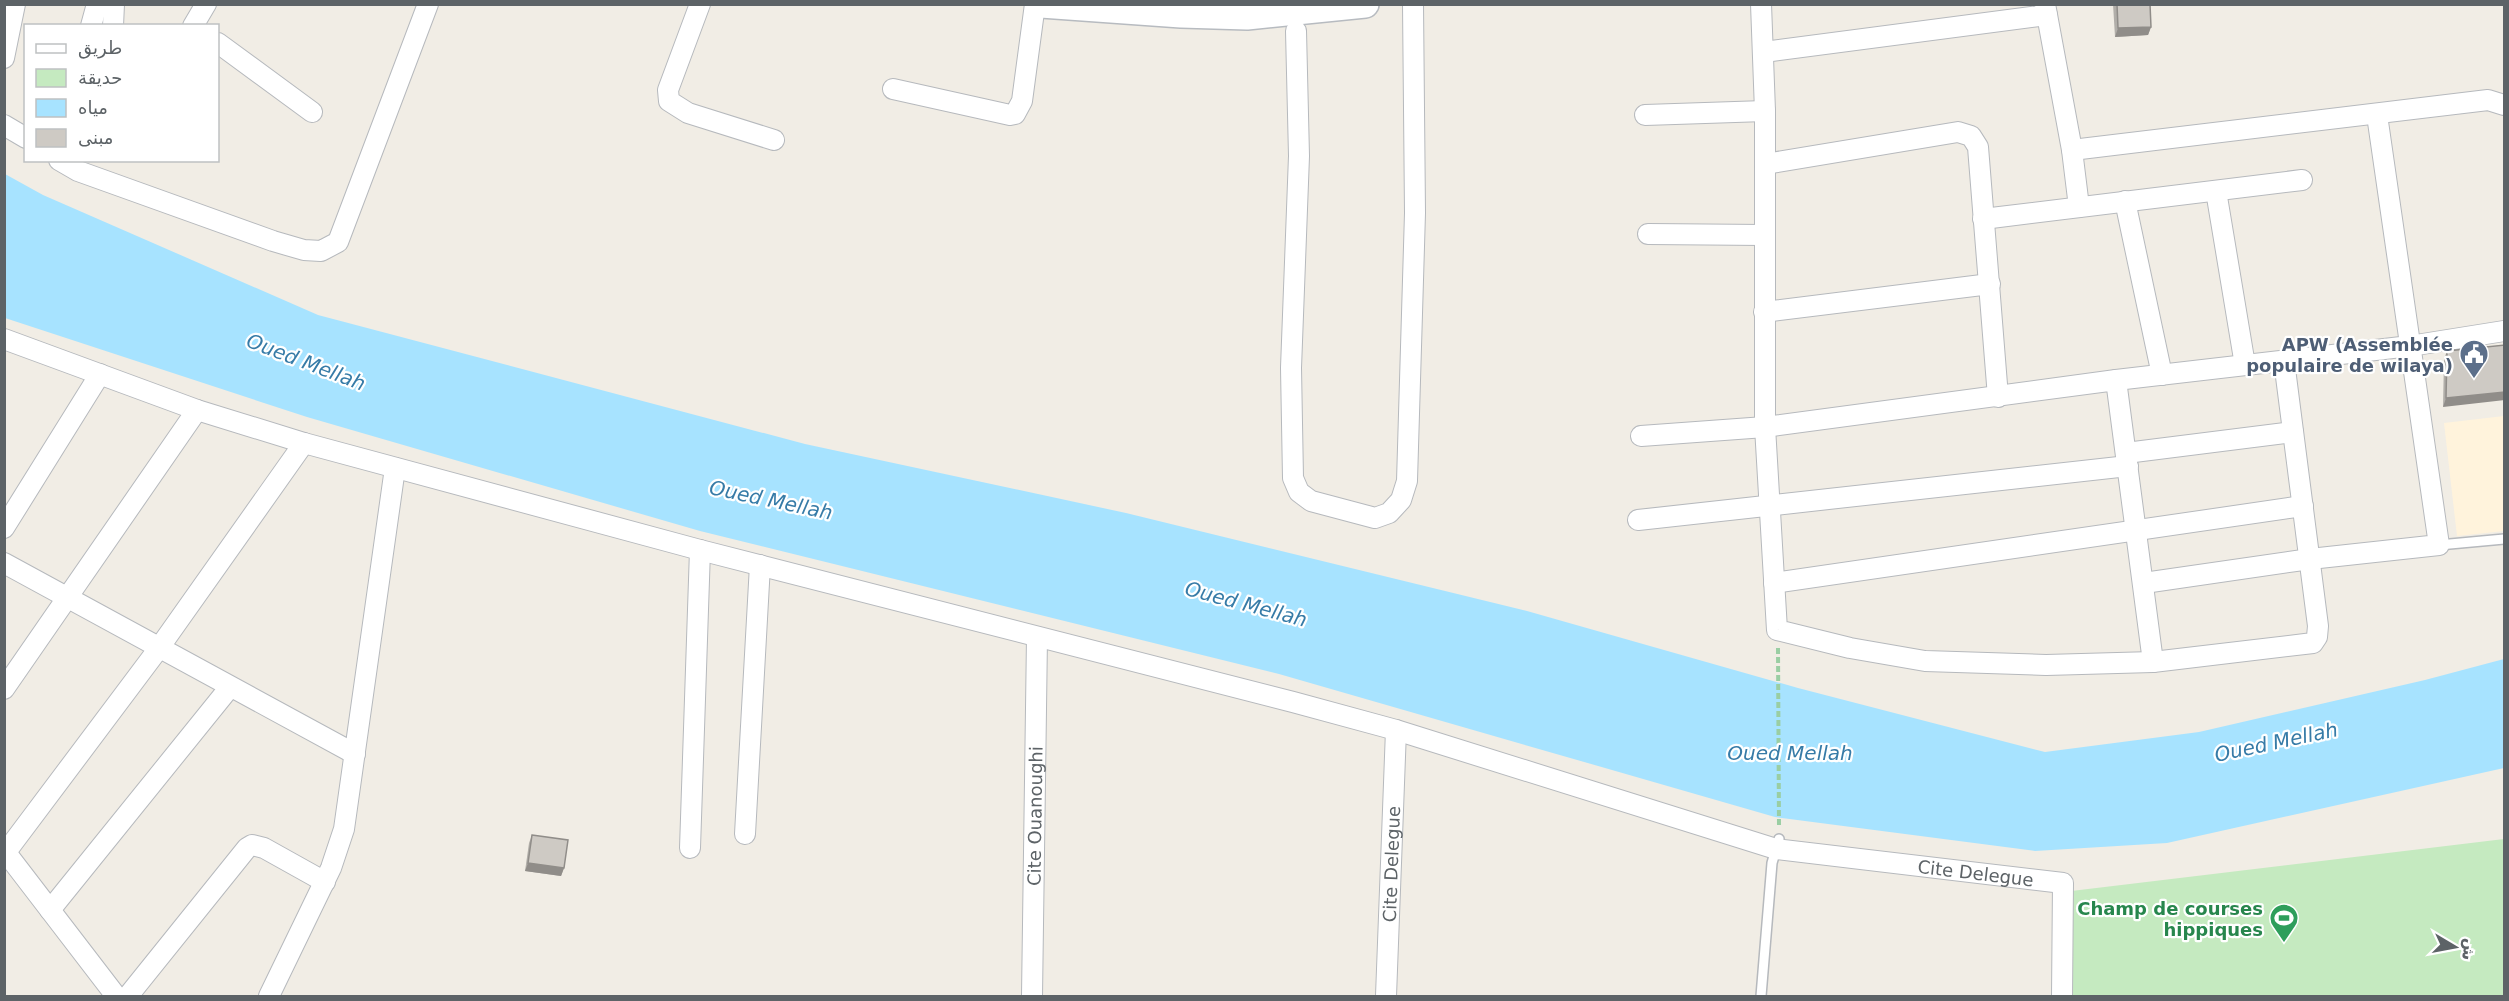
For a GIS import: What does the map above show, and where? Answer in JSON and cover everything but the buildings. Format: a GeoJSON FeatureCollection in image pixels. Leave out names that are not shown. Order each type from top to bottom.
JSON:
{"type":"FeatureCollection","features":[{"type":"Feature","properties":{"kind":"street"},"geometry":{"type":"LineString","coordinates":[[4,58],[15,4]]}},
{"type":"Feature","properties":{"kind":"street"},"geometry":{"type":"LineString","coordinates":[[92,24],[97,4]]}},
{"type":"Feature","properties":{"kind":"street"},"geometry":{"type":"LineString","coordinates":[[113,24],[114,4]]}},
{"type":"Feature","properties":{"kind":"street"},"geometry":{"type":"LineString","coordinates":[[194,24],[206,4]]}},
{"type":"Feature","properties":{"kind":"street"},"geometry":{"type":"LineString","coordinates":[[65,162],[91,168],[273,241],[304,250],[329,249],[338,242],[428,4]]}},
{"type":"Feature","properties":{"kind":"street"},"geometry":{"type":"LineString","coordinates":[[700,4],[668,90],[669,101],[688,113],[774,140]]}},
{"type":"Feature","properties":{"kind":"street"},"geometry":{"type":"LineString","coordinates":[[893,89],[1010,115],[1016,114],[1022,101],[1035,4]]}},
{"type":"Feature","properties":{"kind":"street"},"geometry":{"type":"LineString","coordinates":[[1041,4],[1181,14],[1247,15],[1365,4]]}},
{"type":"Feature","properties":{"kind":"street"},"geometry":{"type":"LineString","coordinates":[[1296,31],[1299,156],[1291,368],[1293,478],[1299,492],[1311,501],[1375,518],[1389,513],[1401,500],[1407,481],[1415,213],[1413,4]]}},
{"type":"Feature","properties":{"kind":"street"},"geometry":{"type":"LineString","coordinates":[[1761,4],[1765,111],[1765,427],[1777,634],[1925,661],[2046,665],[2153,662],[2313,643],[2317,637],[2318,626],[2284,361]]}},
{"type":"Feature","properties":{"kind":"street"},"geometry":{"type":"LineString","coordinates":[[1764,52],[2046,10],[2072,150],[2079,207]]}},
{"type":"Feature","properties":{"kind":"street"},"geometry":{"type":"LineString","coordinates":[[219,44],[312,112]]}},
{"type":"Feature","properties":{"kind":"street"},"geometry":{"type":"LineString","coordinates":[[2072,150],[2488,100],[2505,105]]}},
{"type":"Feature","properties":{"kind":"street"},"geometry":{"type":"LineString","coordinates":[[1645,115],[1765,111]]}},
{"type":"Feature","properties":{"kind":"street"},"geometry":{"type":"LineString","coordinates":[[2144,583],[2310,559],[2439,546],[2377,115]]}},
{"type":"Feature","properties":{"kind":"street"},"geometry":{"type":"LineString","coordinates":[[4,125],[24,137]]}},
{"type":"Feature","properties":{"kind":"street"},"geometry":{"type":"LineString","coordinates":[[1765,164],[1958,132],[1971,136],[1978,147],[1998,397]]}},
{"type":"Feature","properties":{"kind":"street"},"geometry":{"type":"LineString","coordinates":[[1983,219],[2302,180]]}},
{"type":"Feature","properties":{"kind":"street"},"geometry":{"type":"LineString","coordinates":[[2216,191],[2245,365]]}},
{"type":"Feature","properties":{"kind":"street"},"geometry":{"type":"LineString","coordinates":[[2125,201],[2162,375]]}},
{"type":"Feature","properties":{"kind":"street"},"geometry":{"type":"LineString","coordinates":[[1648,234],[1764,235]]}},
{"type":"Feature","properties":{"kind":"street"},"geometry":{"type":"LineString","coordinates":[[1764,312],[1990,284]]}},
{"type":"Feature","properties":{"kind":"street"},"geometry":{"type":"LineString","coordinates":[[1641,436],[1765,427],[2116,380],[2410,346],[2505,331]]}},
{"type":"Feature","properties":{"kind":"street"},"geometry":{"type":"LineString","coordinates":[[4,339],[197,410],[304,443],[700,550],[1396,730],[1778,844]]}},
{"type":"Feature","properties":{"kind":"street"},"geometry":{"type":"LineString","coordinates":[[4,528],[100,374]]}},
{"type":"Feature","properties":{"kind":"street"},"geometry":{"type":"LineString","coordinates":[[2116,380],[2153,662]]}},
{"type":"Feature","properties":{"kind":"street"},"geometry":{"type":"LineString","coordinates":[[4,689],[197,410]]}},
{"type":"Feature","properties":{"kind":"street"},"geometry":{"type":"LineString","coordinates":[[1638,520],[1768,507],[2127,460],[2293,432]]}},
{"type":"Feature","properties":{"kind":"street"},"geometry":{"type":"LineString","coordinates":[[116,996],[5,851],[159,648],[304,443]]}},
{"type":"Feature","properties":{"kind":"street"},"geometry":{"type":"LineString","coordinates":[[269,996],[325,882],[344,829],[395,468]]}},
{"type":"Feature","properties":{"kind":"street"},"geometry":{"type":"LineString","coordinates":[[1774,583],[2303,506]]}},
{"type":"Feature","properties":{"kind":"street"},"geometry":{"type":"LineString","coordinates":[[690,848],[700,550]]}},
{"type":"Feature","properties":{"kind":"street"},"geometry":{"type":"LineString","coordinates":[[4,563],[355,754]]}},
{"type":"Feature","properties":{"kind":"street"},"geometry":{"type":"LineString","coordinates":[[745,834],[760,565]]}},
{"type":"Feature","properties":{"kind":"street","name":"Cite Ouanoughi"},"geometry":{"type":"LineString","coordinates":[[1032,996],[1036,637]]}},
{"type":"Feature","properties":{"kind":"street"},"geometry":{"type":"LineString","coordinates":[[50,910],[230,687]]}},
{"type":"Feature","properties":{"kind":"street","name":"Cite Delegue"},"geometry":{"type":"LineString","coordinates":[[1386,996],[1396,730]]}},
{"type":"Feature","properties":{"kind":"street","name":"Cite Delegue"},"geometry":{"type":"LineString","coordinates":[[1778,844],[2063,883],[2062,996]]}},
{"type":"Feature","properties":{"kind":"street"},"geometry":{"type":"LineString","coordinates":[[128,996],[247,848],[252,845],[264,848],[325,882]]}},
{"type":"Feature","properties":{"kind":"lane"},"geometry":{"type":"LineString","coordinates":[[2439,546],[2505,539]]}},
{"type":"Feature","properties":{"kind":"lane"},"geometry":{"type":"LineString","coordinates":[[1761,996],[1772,863],[1778,844]]}},
{"type":"Feature","properties":{"kind":"path"},"geometry":{"type":"LineString","coordinates":[[1777,634],[1778,844]]}},
{"type":"Feature","properties":{"kind":"shaded area"},"geometry":{"type":"Polygon","coordinates":[[[2504,416],[2504,531],[2457,536],[2444,423],[2504,416]]]}},
{"type":"Feature","properties":{"kind":"green space","name":"Champ de courses hippiques"},"geometry":{"type":"Polygon","coordinates":[[[2504,839],[2504,996],[2063,996],[2063,892],[2504,839]]]}},
{"type":"Feature","properties":{"kind":"water","name":"Oued Mellah"},"geometry":{"type":"Polygon","coordinates":[[[5,174],[43,195],[318,315],[805,444],[1126,513],[1527,611],[1798,688],[2045,752],[2199,732],[2425,680],[2504,659],[2504,768],[2167,843],[2035,851],[1775,817],[1279,674],[700,531],[307,417],[5,318],[5,174]]]}},
{"type":"Feature","properties":{"kind":"place","name":"APW (Assemblée populaire de wilaya)"},"geometry":{"type":"Point","coordinates":[2474,380]}},
{"type":"Feature","properties":{"kind":"place","name":"Champ de courses hippiques"},"geometry":{"type":"Point","coordinates":[2284,944]}}]}
